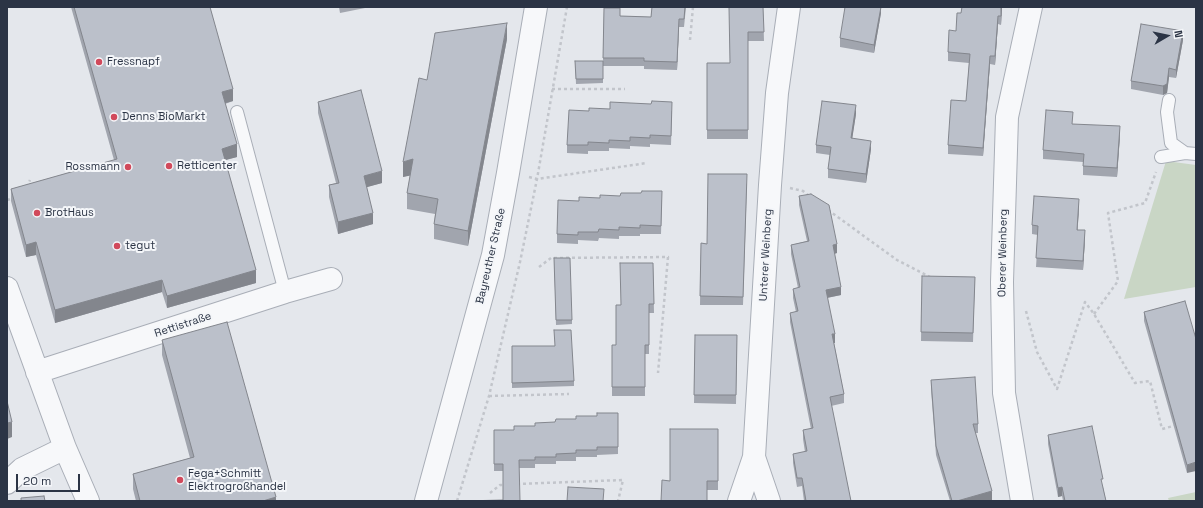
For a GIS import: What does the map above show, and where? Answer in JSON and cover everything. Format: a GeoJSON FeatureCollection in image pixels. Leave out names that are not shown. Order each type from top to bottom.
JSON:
{"type":"FeatureCollection","features":[{"type":"Feature","properties":{"kind":"street","name":"Bayreuther Straße"},"geometry":{"type":"LineString","coordinates":[[426,501],[493,255],[536,7]]}},
{"type":"Feature","properties":{"kind":"street","name":"Unterer Weinberg"},"geometry":{"type":"LineString","coordinates":[[769,501],[754,457],[770,184],[777,93],[789,7]]}},
{"type":"Feature","properties":{"kind":"street","name":"Oberer Weinberg"},"geometry":{"type":"LineString","coordinates":[[1022,501],[1004,393],[1002,282],[1007,117],[1031,7]]}},
{"type":"Feature","properties":{"kind":"street","name":"Rettistraße"},"geometry":{"type":"LineString","coordinates":[[37,372],[285,292],[331,279]]}},
{"type":"Feature","properties":{"kind":"street"},"geometry":{"type":"LineString","coordinates":[[7,288],[65,448],[88,501]]}},
{"type":"Feature","properties":{"kind":"street"},"geometry":{"type":"LineString","coordinates":[[7,483],[22,469],[65,448]]}},
{"type":"Feature","properties":{"kind":"street"},"geometry":{"type":"LineString","coordinates":[[739,501],[754,457]]}},
{"type":"Feature","properties":{"kind":"lane"},"geometry":{"type":"LineString","coordinates":[[1169,100],[1168,112],[1170,143],[1191,154]]}},
{"type":"Feature","properties":{"kind":"lane"},"geometry":{"type":"LineString","coordinates":[[237,112],[285,292]]}},
{"type":"Feature","properties":{"kind":"lane"},"geometry":{"type":"LineString","coordinates":[[1160,157],[1191,154]]}},
{"type":"Feature","properties":{"kind":"path"},"geometry":{"type":"LineString","coordinates":[[457,501],[489,396],[520,262],[537,179],[567,7]]}},
{"type":"Feature","properties":{"kind":"path"},"geometry":{"type":"LineString","coordinates":[[690,40],[693,7]]}},
{"type":"Feature","properties":{"kind":"path"},"geometry":{"type":"LineString","coordinates":[[552,89],[626,89]]}},
{"type":"Feature","properties":{"kind":"path"},"geometry":{"type":"LineString","coordinates":[[1094,314],[1118,282],[1108,213],[1145,203],[1160,157]]}},
{"type":"Feature","properties":{"kind":"path"},"geometry":{"type":"LineString","coordinates":[[537,179],[647,163]]}},
{"type":"Feature","properties":{"kind":"path"},"geometry":{"type":"LineString","coordinates":[[25,190],[30,180]]}},
{"type":"Feature","properties":{"kind":"path"},"geometry":{"type":"LineString","coordinates":[[770,184],[803,191],[815,200]]}},
{"type":"Feature","properties":{"kind":"path"},"geometry":{"type":"LineString","coordinates":[[7,200],[17,197]]}},
{"type":"Feature","properties":{"kind":"path"},"geometry":{"type":"LineString","coordinates":[[826,209],[897,260],[931,278]]}},
{"type":"Feature","properties":{"kind":"path"},"geometry":{"type":"LineString","coordinates":[[539,267],[551,258],[668,257],[658,373]]}},
{"type":"Feature","properties":{"kind":"path"},"geometry":{"type":"LineString","coordinates":[[1025,308],[1037,352],[1056,389],[1085,302],[1094,314],[1135,383],[1150,381],[1162,429],[1183,423]]}},
{"type":"Feature","properties":{"kind":"path"},"geometry":{"type":"LineString","coordinates":[[489,396],[569,394]]}},
{"type":"Feature","properties":{"kind":"path"},"geometry":{"type":"LineString","coordinates":[[516,484],[623,480],[618,501]]}},
{"type":"Feature","properties":{"kind":"path"},"geometry":{"type":"LineString","coordinates":[[490,493],[500,485],[508,485]]}},
{"type":"Feature","properties":{"kind":"green space"},"geometry":{"type":"Polygon","coordinates":[[[1166,161],[1196,165],[1196,287],[1124,299],[1166,161]]]}},
{"type":"Feature","properties":{"kind":"green space"},"geometry":{"type":"Polygon","coordinates":[[[1196,492],[1196,501],[1169,501],[1168,498],[1196,492]]]}},
{"type":"Feature","properties":{"kind":"building","name":"Retticenter"},"geometry":{"type":"Polygon","coordinates":[[[74,7],[210,7],[233,89],[222,92],[237,144],[222,149],[256,270],[167,296],[162,280],[55,310],[36,242],[26,245],[11,189],[117,159],[74,7]]]}},
{"type":"Feature","properties":{"kind":"building"},"geometry":{"type":"Polygon","coordinates":[[[652,7],[685,7],[684,19],[679,19],[677,62],[644,61],[644,58],[603,58],[604,8],[620,8],[620,16],[651,17],[652,7]]]}},
{"type":"Feature","properties":{"kind":"building"},"geometry":{"type":"Polygon","coordinates":[[[729,7],[763,7],[764,32],[748,32],[748,130],[707,130],[707,63],[730,63],[729,7]]]}},
{"type":"Feature","properties":{"kind":"building"},"geometry":{"type":"Polygon","coordinates":[[[845,7],[881,7],[874,45],[840,38],[845,7]]]}},
{"type":"Feature","properties":{"kind":"building"},"geometry":{"type":"Polygon","coordinates":[[[962,7],[1001,7],[1001,16],[998,16],[995,56],[990,56],[983,148],[948,145],[951,100],[966,101],[970,54],[948,52],[949,30],[956,31],[957,13],[961,13],[962,7]]]}},
{"type":"Feature","properties":{"kind":"building"},"geometry":{"type":"Polygon","coordinates":[[[507,23],[468,231],[434,224],[438,199],[407,193],[413,159],[403,162],[419,78],[427,80],[435,33],[507,23]]]}},
{"type":"Feature","properties":{"kind":"building"},"geometry":{"type":"Polygon","coordinates":[[[1141,24],[1183,31],[1176,70],[1169,68],[1167,84],[1163,86],[1131,81],[1141,24]]]}},
{"type":"Feature","properties":{"kind":"building"},"geometry":{"type":"Polygon","coordinates":[[[575,61],[603,61],[603,79],[576,79],[575,61]]]}},
{"type":"Feature","properties":{"kind":"building"},"geometry":{"type":"Polygon","coordinates":[[[361,90],[382,171],[364,176],[373,213],[338,222],[329,185],[339,183],[318,102],[361,90]]]}},
{"type":"Feature","properties":{"kind":"building"},"geometry":{"type":"Polygon","coordinates":[[[652,101],[672,102],[671,136],[650,135],[650,138],[630,137],[630,141],[609,140],[609,143],[588,142],[588,145],[567,145],[569,110],[589,111],[589,108],[610,109],[610,102],[651,104],[652,101]]]}},
{"type":"Feature","properties":{"kind":"building"},"geometry":{"type":"Polygon","coordinates":[[[822,101],[856,105],[851,138],[871,141],[866,174],[828,169],[831,147],[816,145],[822,101]]]}},
{"type":"Feature","properties":{"kind":"building"},"geometry":{"type":"Polygon","coordinates":[[[1046,110],[1073,112],[1072,124],[1120,126],[1117,168],[1083,166],[1084,154],[1043,150],[1046,110]]]}},
{"type":"Feature","properties":{"kind":"building"},"geometry":{"type":"Polygon","coordinates":[[[708,174],[747,174],[743,297],[700,296],[701,243],[707,244],[708,174]]]}},
{"type":"Feature","properties":{"kind":"building"},"geometry":{"type":"Polygon","coordinates":[[[642,191],[662,191],[661,226],[640,225],[640,228],[619,227],[619,230],[599,229],[598,232],[578,232],[578,235],[557,234],[558,200],[579,201],[579,197],[600,198],[600,195],[620,196],[621,193],[641,193],[642,191]]]}},
{"type":"Feature","properties":{"kind":"building"},"geometry":{"type":"Polygon","coordinates":[[[811,194],[829,205],[837,244],[833,245],[841,287],[826,290],[835,334],[832,334],[844,394],[830,397],[851,501],[806,501],[802,478],[797,478],[793,454],[807,451],[803,430],[813,428],[790,313],[798,311],[793,289],[800,287],[791,245],[809,241],[799,196],[811,194]]]}},
{"type":"Feature","properties":{"kind":"building"},"geometry":{"type":"Polygon","coordinates":[[[1034,196],[1079,199],[1077,230],[1085,230],[1083,261],[1036,258],[1038,226],[1032,225],[1034,196]]]}},
{"type":"Feature","properties":{"kind":"building"},"geometry":{"type":"Polygon","coordinates":[[[554,258],[570,258],[572,320],[556,320],[554,258]]]}},
{"type":"Feature","properties":{"kind":"building"},"geometry":{"type":"Polygon","coordinates":[[[620,263],[653,263],[654,304],[649,304],[649,345],[645,345],[645,387],[612,387],[612,345],[616,345],[616,305],[621,305],[620,263]]]}},
{"type":"Feature","properties":{"kind":"building"},"geometry":{"type":"Polygon","coordinates":[[[922,276],[975,277],[973,333],[921,332],[922,276]]]}},
{"type":"Feature","properties":{"kind":"building"},"geometry":{"type":"Polygon","coordinates":[[[1185,301],[1196,339],[1196,462],[1187,465],[1144,312],[1185,301]]]}},
{"type":"Feature","properties":{"kind":"building"},"geometry":{"type":"Polygon","coordinates":[[[227,322],[276,497],[263,501],[140,501],[133,474],[194,457],[162,340],[227,322]]]}},
{"type":"Feature","properties":{"kind":"building"},"geometry":{"type":"Polygon","coordinates":[[[554,330],[571,330],[574,381],[512,383],[512,346],[555,346],[554,330]]]}},
{"type":"Feature","properties":{"kind":"building"},"geometry":{"type":"Polygon","coordinates":[[[695,335],[737,335],[736,395],[694,395],[695,335]]]}},
{"type":"Feature","properties":{"kind":"building"},"geometry":{"type":"Polygon","coordinates":[[[975,377],[978,424],[973,424],[992,491],[957,501],[952,501],[936,446],[931,380],[975,377]]]}},
{"type":"Feature","properties":{"kind":"building"},"geometry":{"type":"Polygon","coordinates":[[[7,401],[12,422],[7,423],[7,401]]]}},
{"type":"Feature","properties":{"kind":"building"},"geometry":{"type":"Polygon","coordinates":[[[597,413],[618,413],[618,447],[597,447],[597,450],[576,450],[576,453],[556,454],[556,457],[535,457],[535,460],[519,460],[520,501],[463,501],[503,500],[503,464],[494,464],[494,430],[514,430],[514,426],[535,426],[535,423],[555,422],[556,419],[576,419],[576,416],[597,416],[597,413]]]}},
{"type":"Feature","properties":{"kind":"building"},"geometry":{"type":"Polygon","coordinates":[[[1092,426],[1106,501],[1065,501],[1062,487],[1058,488],[1048,435],[1092,426]]]}},
{"type":"Feature","properties":{"kind":"building"},"geometry":{"type":"Polygon","coordinates":[[[670,429],[718,429],[718,481],[707,481],[707,501],[661,501],[662,480],[670,481],[670,429]]]}},
{"type":"Feature","properties":{"kind":"building"},"geometry":{"type":"Polygon","coordinates":[[[568,487],[604,489],[603,501],[567,501],[568,487]]]}},
{"type":"Feature","properties":{"kind":"building"},"geometry":{"type":"Polygon","coordinates":[[[44,496],[45,501],[21,501],[21,498],[44,496]]]}},
{"type":"Feature","properties":{"kind":"place","name":"Fressnapf"},"geometry":{"type":"Point","coordinates":[99,62]}},
{"type":"Feature","properties":{"kind":"place","name":"Denns BioMarkt"},"geometry":{"type":"Point","coordinates":[114,117]}},
{"type":"Feature","properties":{"kind":"place","name":"Retticenter"},"geometry":{"type":"Point","coordinates":[169,166]}},
{"type":"Feature","properties":{"kind":"place","name":"Rossmann"},"geometry":{"type":"Point","coordinates":[128,167]}},
{"type":"Feature","properties":{"kind":"place","name":"BrotHaus"},"geometry":{"type":"Point","coordinates":[37,213]}},
{"type":"Feature","properties":{"kind":"place","name":"tegut"},"geometry":{"type":"Point","coordinates":[117,246]}},
{"type":"Feature","properties":{"kind":"place","name":"Fega+Schmitt Elektrogroßhandel"},"geometry":{"type":"Point","coordinates":[180,480]}}]}
